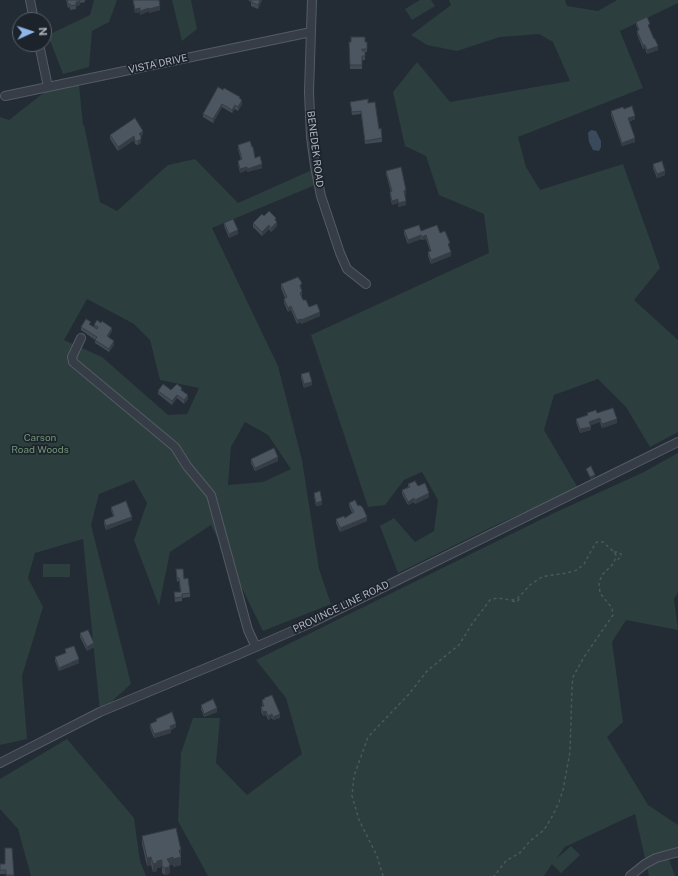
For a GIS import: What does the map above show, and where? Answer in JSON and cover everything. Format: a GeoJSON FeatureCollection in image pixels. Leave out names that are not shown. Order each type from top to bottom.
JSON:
{"type":"FeatureCollection","features":[{"type":"Feature","properties":{"kind":"street"},"geometry":{"type":"LineString","coordinates":[[30,0],[32,12]]}},
{"type":"Feature","properties":{"kind":"street","name":"BENEDEK ROAD"},"geometry":{"type":"LineString","coordinates":[[312,0],[309,115],[314,161],[321,196],[329,224],[347,269],[366,284]]}},
{"type":"Feature","properties":{"kind":"street","name":"VISTA DRIVE"},"geometry":{"type":"LineString","coordinates":[[5,96],[311,32]]}},
{"type":"Feature","properties":{"kind":"street"},"geometry":{"type":"LineString","coordinates":[[41,52],[48,87]]}},
{"type":"Feature","properties":{"kind":"street"},"geometry":{"type":"LineString","coordinates":[[81,338],[72,357],[73,362],[170,442],[187,466],[211,495],[248,630],[256,647]]}},
{"type":"Feature","properties":{"kind":"street","name":"PROVINCE LINE ROAD"},"geometry":{"type":"LineString","coordinates":[[0,763],[100,712],[256,647],[354,602],[678,442]]}},
{"type":"Feature","properties":{"kind":"street"},"geometry":{"type":"LineString","coordinates":[[630,876],[645,864],[656,858],[678,852]]}},
{"type":"Feature","properties":{"kind":"path"},"geometry":{"type":"LineString","coordinates":[[383,876],[377,856],[359,820],[352,796],[354,776],[368,737],[409,694],[427,672],[459,645],[472,624],[490,600],[497,598],[514,600],[519,598],[530,585],[540,578],[567,573],[580,568],[590,550],[597,542],[603,542],[614,552],[621,554],[620,558],[602,575],[599,583],[600,593],[612,608],[613,615],[584,657],[573,677],[570,752],[563,790],[554,815],[544,830],[530,841],[520,852],[506,861],[494,876]]}},
{"type":"Feature","properties":{"kind":"path"},"geometry":{"type":"LineString","coordinates":[[614,552],[616,559],[614,563]]}},
{"type":"Feature","properties":{"kind":"green space"},"geometry":{"type":"Polygon","coordinates":[[[94,0],[117,0],[109,22],[92,31],[89,67],[63,74],[52,45],[52,33],[90,15],[94,0]]]}},
{"type":"Feature","properties":{"kind":"green space"},"geometry":{"type":"Polygon","coordinates":[[[172,0],[191,0],[197,29],[182,41],[172,0]]]}},
{"type":"Feature","properties":{"kind":"green space"},"geometry":{"type":"Polygon","coordinates":[[[420,0],[431,0],[435,6],[412,20],[405,9],[420,0]]]}},
{"type":"Feature","properties":{"kind":"green space"},"geometry":{"type":"Polygon","coordinates":[[[449,0],[565,0],[567,6],[598,11],[617,0],[678,0],[678,3],[620,31],[643,88],[518,137],[526,167],[540,190],[623,164],[660,268],[634,300],[678,340],[678,432],[650,447],[626,407],[598,379],[554,395],[544,430],[578,488],[498,524],[398,573],[380,526],[394,518],[415,542],[434,531],[438,500],[422,472],[404,480],[385,505],[368,507],[311,335],[489,253],[484,214],[439,195],[426,156],[405,146],[393,92],[417,62],[450,102],[570,81],[553,42],[539,34],[500,37],[457,51],[427,45],[411,35],[451,5],[449,0]]]}},
{"type":"Feature","properties":{"kind":"green space","name":"Carson Road Woods"},"geometry":{"type":"Polygon","coordinates":[[[79,85],[83,125],[100,202],[117,211],[168,165],[195,159],[238,203],[312,170],[315,185],[212,228],[278,366],[302,460],[319,569],[331,604],[263,631],[211,525],[170,552],[159,606],[134,540],[147,503],[134,480],[99,494],[91,525],[131,684],[100,712],[83,539],[35,553],[28,578],[43,607],[22,676],[27,739],[0,745],[0,117],[9,120],[46,91],[79,85]],[[87,299],[64,340],[102,357],[168,415],[187,414],[199,388],[160,380],[150,340],[134,324],[87,299]],[[245,422],[231,447],[228,485],[263,482],[291,469],[268,435],[245,422]]]}},
{"type":"Feature","properties":{"kind":"green space"},"geometry":{"type":"Polygon","coordinates":[[[678,453],[678,592],[674,599],[678,630],[626,620],[612,642],[623,722],[607,737],[648,805],[678,825],[678,853],[667,854],[675,876],[649,876],[635,814],[565,847],[556,859],[571,846],[580,855],[561,873],[552,864],[544,876],[208,876],[178,821],[181,753],[193,718],[220,718],[216,763],[247,795],[302,754],[286,698],[256,660],[552,514],[644,472],[678,453]]]}},
{"type":"Feature","properties":{"kind":"green space"},"geometry":{"type":"Polygon","coordinates":[[[43,564],[70,564],[70,577],[43,577],[43,564]]]}},
{"type":"Feature","properties":{"kind":"green space"},"geometry":{"type":"Polygon","coordinates":[[[67,739],[134,818],[140,861],[146,876],[31,876],[18,829],[0,809],[0,779],[67,739]]]}},
{"type":"Feature","properties":{"kind":"water"},"geometry":{"type":"Polygon","coordinates":[[[591,130],[596,131],[601,141],[599,151],[593,150],[589,142],[588,133],[591,130]]]}},
{"type":"Feature","properties":{"kind":"building"},"geometry":{"type":"Polygon","coordinates":[[[67,0],[80,1],[76,2],[76,5],[70,6],[67,0]]]}},
{"type":"Feature","properties":{"kind":"building"},"geometry":{"type":"Polygon","coordinates":[[[133,0],[159,0],[160,6],[140,11],[140,8],[135,9],[133,0]]]}},
{"type":"Feature","properties":{"kind":"building"},"geometry":{"type":"Polygon","coordinates":[[[251,0],[260,0],[258,5],[251,2],[251,0]]]}},
{"type":"Feature","properties":{"kind":"building"},"geometry":{"type":"Polygon","coordinates":[[[647,17],[650,24],[648,25],[658,46],[647,50],[645,45],[643,45],[637,31],[639,30],[636,22],[647,17]]]}},
{"type":"Feature","properties":{"kind":"building"},"geometry":{"type":"Polygon","coordinates":[[[351,37],[365,37],[365,42],[367,42],[367,49],[362,49],[362,51],[365,51],[365,56],[362,56],[362,65],[350,65],[349,42],[351,42],[351,37]]]}},
{"type":"Feature","properties":{"kind":"building"},"geometry":{"type":"Polygon","coordinates":[[[218,87],[223,90],[224,88],[240,97],[239,98],[242,100],[238,107],[235,105],[232,110],[222,104],[213,119],[203,114],[218,87]]]}},
{"type":"Feature","properties":{"kind":"building"},"geometry":{"type":"Polygon","coordinates":[[[368,99],[368,103],[375,102],[379,129],[381,128],[382,138],[365,141],[361,111],[352,112],[350,102],[368,99]]]}},
{"type":"Feature","properties":{"kind":"building"},"geometry":{"type":"Polygon","coordinates":[[[632,106],[635,116],[628,118],[635,138],[622,143],[611,111],[632,106]]]}},
{"type":"Feature","properties":{"kind":"building"},"geometry":{"type":"Polygon","coordinates":[[[135,118],[143,131],[139,134],[141,139],[135,141],[134,136],[118,147],[110,135],[135,118]]]}},
{"type":"Feature","properties":{"kind":"building"},"geometry":{"type":"Polygon","coordinates":[[[250,141],[255,158],[260,156],[262,164],[247,169],[247,167],[240,169],[238,161],[242,159],[238,145],[250,141]]]}},
{"type":"Feature","properties":{"kind":"building"},"geometry":{"type":"Polygon","coordinates":[[[662,161],[665,171],[657,174],[653,164],[662,161]]]}},
{"type":"Feature","properties":{"kind":"building"},"geometry":{"type":"Polygon","coordinates":[[[401,167],[406,190],[404,191],[406,201],[398,203],[398,199],[392,201],[390,192],[392,191],[386,171],[401,167]]]}},
{"type":"Feature","properties":{"kind":"building"},"geometry":{"type":"Polygon","coordinates":[[[269,211],[276,218],[275,220],[277,222],[271,228],[269,225],[262,232],[253,223],[262,214],[264,216],[269,211]]]}},
{"type":"Feature","properties":{"kind":"building"},"geometry":{"type":"Polygon","coordinates":[[[233,219],[238,230],[229,234],[224,223],[233,219]]]}},
{"type":"Feature","properties":{"kind":"building"},"geometry":{"type":"Polygon","coordinates":[[[419,225],[421,231],[437,225],[440,233],[445,231],[450,243],[448,244],[451,252],[431,260],[428,252],[431,251],[426,235],[422,237],[421,235],[408,240],[404,230],[419,225]]]}},
{"type":"Feature","properties":{"kind":"building"},"geometry":{"type":"Polygon","coordinates":[[[298,277],[302,283],[300,286],[302,291],[300,293],[303,300],[306,300],[309,307],[317,304],[320,312],[301,320],[297,320],[291,306],[288,308],[284,299],[287,297],[281,284],[298,277]]]}},
{"type":"Feature","properties":{"kind":"building"},"geometry":{"type":"Polygon","coordinates":[[[86,319],[91,322],[89,324],[97,329],[98,327],[94,325],[97,320],[101,323],[102,321],[112,328],[107,336],[114,341],[109,349],[95,340],[97,337],[81,327],[86,319]]]}},
{"type":"Feature","properties":{"kind":"building"},"geometry":{"type":"Polygon","coordinates":[[[309,372],[312,382],[304,384],[301,374],[309,372]]]}},
{"type":"Feature","properties":{"kind":"building"},"geometry":{"type":"Polygon","coordinates":[[[163,384],[171,390],[177,384],[182,388],[181,390],[188,395],[184,400],[177,395],[172,401],[158,391],[163,384]]]}},
{"type":"Feature","properties":{"kind":"building"},"geometry":{"type":"Polygon","coordinates":[[[613,408],[617,419],[602,424],[600,418],[589,422],[591,427],[580,429],[576,419],[588,415],[587,413],[596,410],[597,413],[613,408]]]}},
{"type":"Feature","properties":{"kind":"building"},"geometry":{"type":"Polygon","coordinates":[[[274,448],[278,457],[255,468],[251,459],[274,448]]]}},
{"type":"Feature","properties":{"kind":"building"},"geometry":{"type":"Polygon","coordinates":[[[591,466],[595,475],[590,477],[586,469],[591,466]]]}},
{"type":"Feature","properties":{"kind":"building"},"geometry":{"type":"Polygon","coordinates":[[[415,481],[418,486],[425,483],[429,493],[415,500],[414,498],[408,502],[402,490],[410,487],[408,484],[415,481]]]}},
{"type":"Feature","properties":{"kind":"building"},"geometry":{"type":"Polygon","coordinates":[[[320,491],[322,501],[316,503],[314,493],[320,491]]]}},
{"type":"Feature","properties":{"kind":"building"},"geometry":{"type":"Polygon","coordinates":[[[355,500],[358,506],[360,505],[363,508],[367,517],[340,528],[336,519],[344,516],[345,518],[354,512],[349,503],[355,500]]]}},
{"type":"Feature","properties":{"kind":"building"},"geometry":{"type":"Polygon","coordinates":[[[126,501],[132,517],[106,526],[104,520],[114,516],[111,507],[126,501]]]}},
{"type":"Feature","properties":{"kind":"building"},"geometry":{"type":"Polygon","coordinates":[[[176,569],[183,569],[184,579],[188,578],[190,593],[182,594],[182,597],[175,598],[174,592],[181,592],[176,569]]]}},
{"type":"Feature","properties":{"kind":"building"},"geometry":{"type":"Polygon","coordinates":[[[88,630],[94,643],[87,647],[80,633],[88,630]]]}},
{"type":"Feature","properties":{"kind":"building"},"geometry":{"type":"Polygon","coordinates":[[[74,646],[79,659],[59,668],[55,657],[66,653],[65,649],[74,646]]]}},
{"type":"Feature","properties":{"kind":"building"},"geometry":{"type":"Polygon","coordinates":[[[272,695],[280,714],[273,717],[272,714],[268,716],[266,711],[263,712],[261,707],[264,706],[262,700],[272,695]]]}},
{"type":"Feature","properties":{"kind":"building"},"geometry":{"type":"Polygon","coordinates":[[[213,699],[217,708],[204,714],[201,705],[213,699]]]}},
{"type":"Feature","properties":{"kind":"building"},"geometry":{"type":"Polygon","coordinates":[[[172,712],[176,724],[170,726],[171,729],[154,734],[150,724],[157,721],[156,719],[172,712]]]}},
{"type":"Feature","properties":{"kind":"building"},"geometry":{"type":"Polygon","coordinates":[[[176,828],[181,857],[167,859],[170,864],[169,867],[165,868],[162,866],[162,860],[153,864],[151,857],[147,858],[142,836],[176,828]]]}},
{"type":"Feature","properties":{"kind":"building"},"geometry":{"type":"Polygon","coordinates":[[[5,848],[12,848],[14,875],[6,875],[6,870],[0,870],[0,864],[5,864],[5,848]]]}}]}
